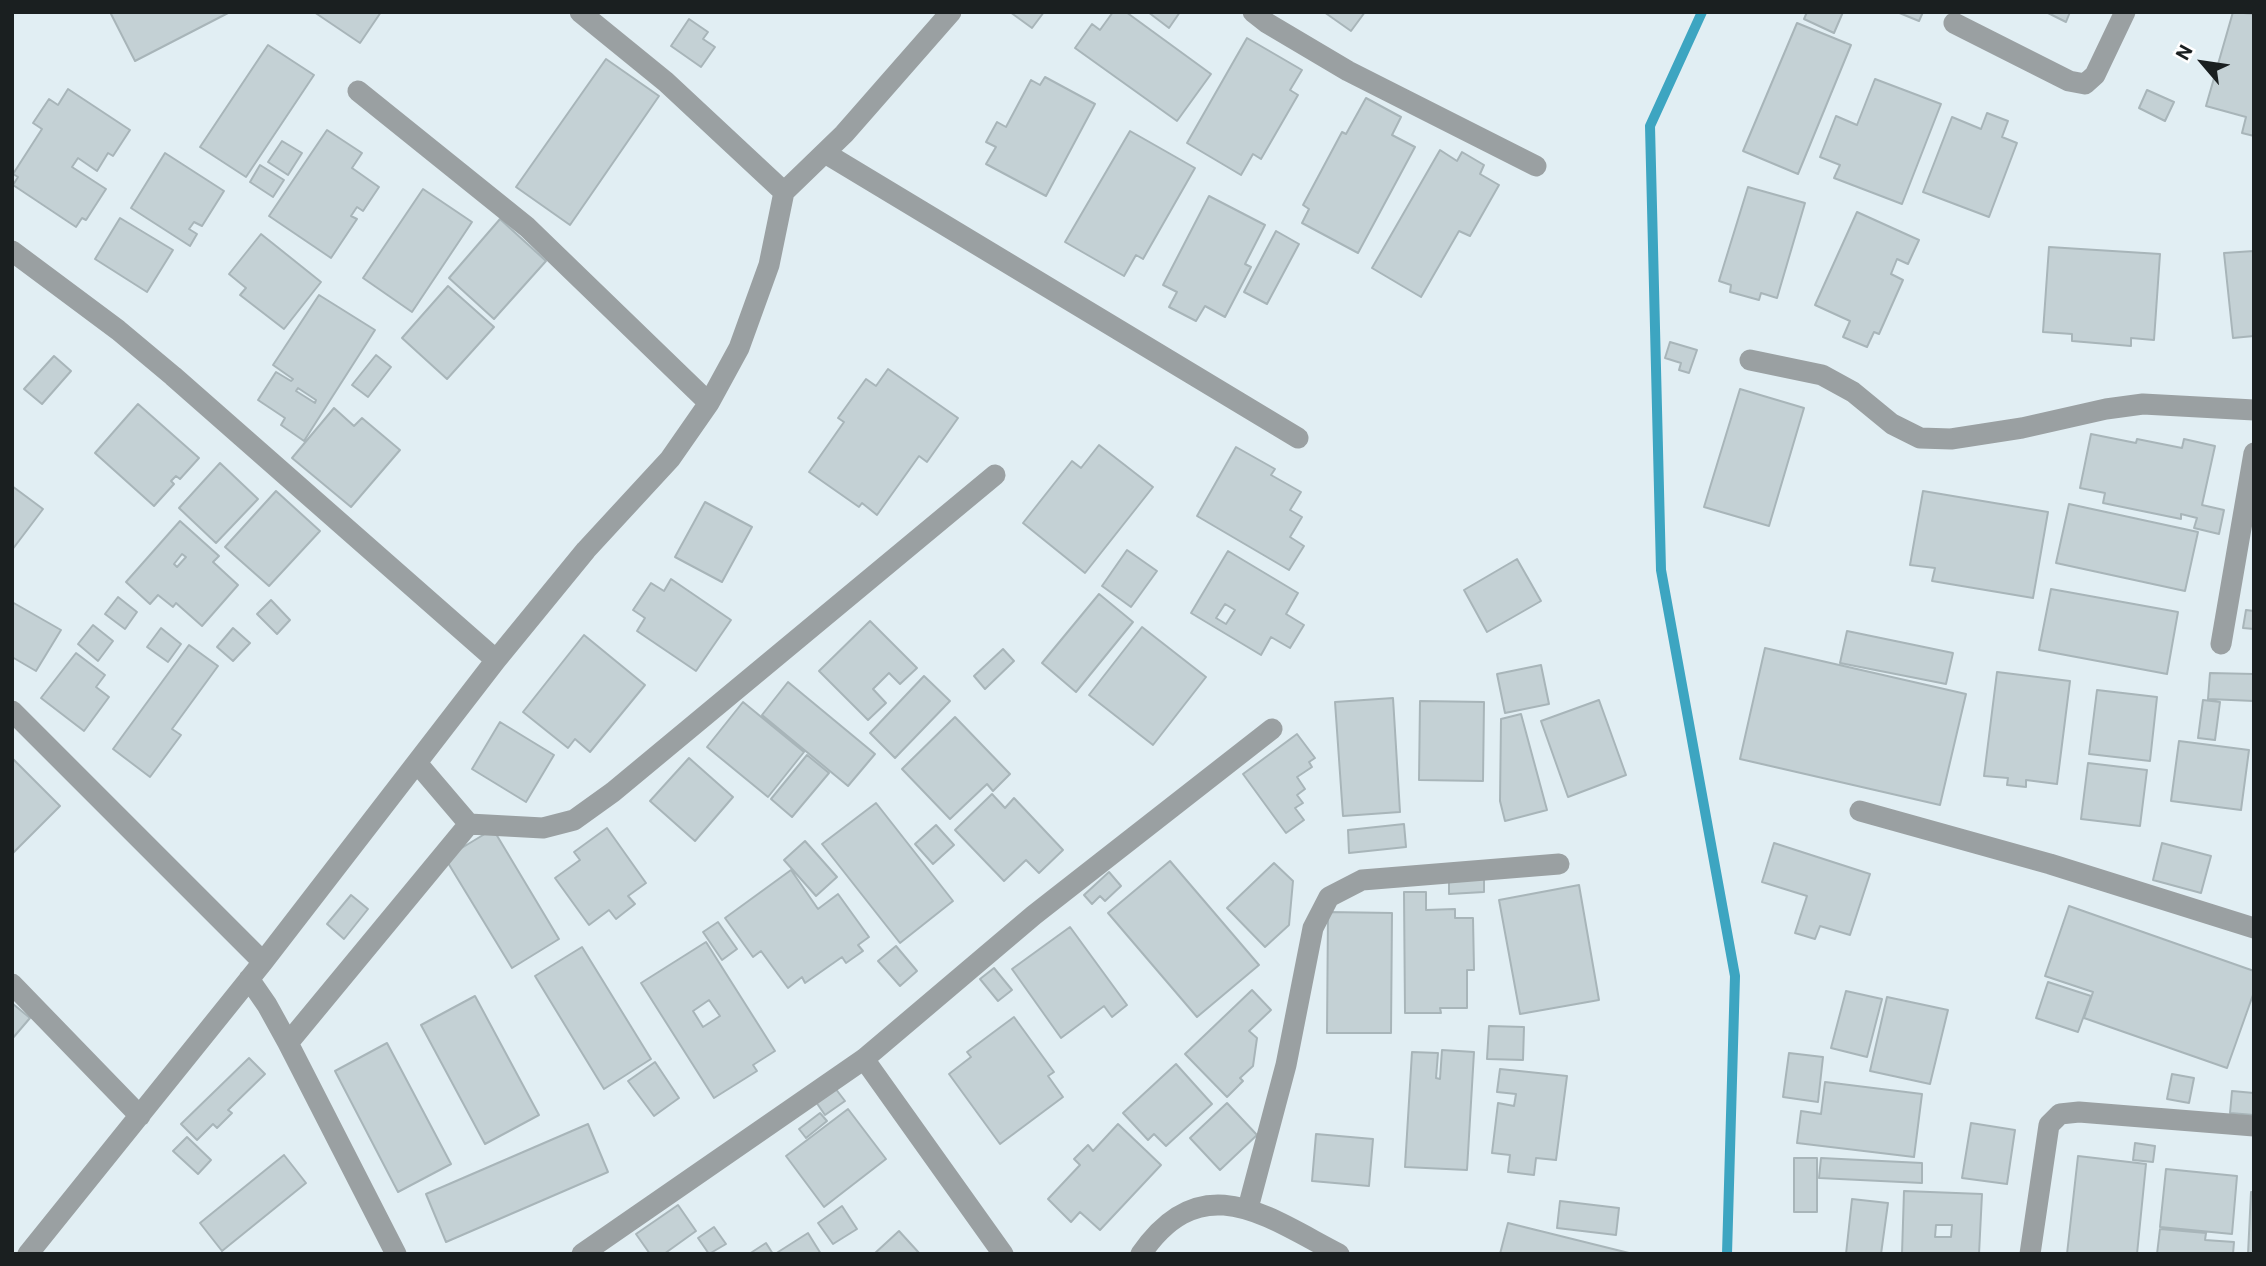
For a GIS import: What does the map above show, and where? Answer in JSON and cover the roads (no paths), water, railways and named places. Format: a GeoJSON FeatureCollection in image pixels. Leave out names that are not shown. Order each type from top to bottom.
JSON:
{"type":"FeatureCollection","features":[{"type":"Feature","properties":{"kind":"street"},"geometry":{"type":"LineString","coordinates":[[580,12],[666,82],[784,192]]}},
{"type":"Feature","properties":{"kind":"street"},"geometry":{"type":"LineString","coordinates":[[28,1254],[263,962],[496,660],[586,550],[670,459],[709,402],[739,348],[769,265],[784,192],[825,153],[951,12]]}},
{"type":"Feature","properties":{"kind":"street"},"geometry":{"type":"LineString","coordinates":[[1253,12],[1348,71],[1536,166]]}},
{"type":"Feature","properties":{"kind":"street"},"geometry":{"type":"LineString","coordinates":[[1954,23],[2069,81],[2085,84],[2095,75],[2125,12]]}},
{"type":"Feature","properties":{"kind":"street"},"geometry":{"type":"LineString","coordinates":[[358,91],[527,227],[709,402]]}},
{"type":"Feature","properties":{"kind":"street"},"geometry":{"type":"LineString","coordinates":[[825,153],[1298,438]]}},
{"type":"Feature","properties":{"kind":"street"},"geometry":{"type":"LineString","coordinates":[[12,251],[155,361],[496,660]]}},
{"type":"Feature","properties":{"kind":"street"},"geometry":{"type":"LineString","coordinates":[[1750,360],[1822,375],[1853,392],[1892,424],[1920,438],[1951,439],[2143,404],[2254,411]]}},
{"type":"Feature","properties":{"kind":"street"},"geometry":{"type":"LineString","coordinates":[[2221,644],[2254,453]]}},
{"type":"Feature","properties":{"kind":"street"},"geometry":{"type":"LineString","coordinates":[[416,763],[469,824],[543,828],[574,820],[612,792],[995,475]]}},
{"type":"Feature","properties":{"kind":"street"},"geometry":{"type":"LineString","coordinates":[[12,711],[263,962]]}},
{"type":"Feature","properties":{"kind":"street"},"geometry":{"type":"LineString","coordinates":[[582,1254],[864,1059],[1045,907],[1272,729]]}},
{"type":"Feature","properties":{"kind":"street"},"geometry":{"type":"LineString","coordinates":[[1860,811],[2050,864],[2254,928]]}},
{"type":"Feature","properties":{"kind":"street"},"geometry":{"type":"LineString","coordinates":[[288,1043],[469,824]]}},
{"type":"Feature","properties":{"kind":"street"},"geometry":{"type":"LineString","coordinates":[[1248,1208],[1286,1065],[1313,928],[1329,897],[1362,880],[1559,864]]}},
{"type":"Feature","properties":{"kind":"street"},"geometry":{"type":"LineString","coordinates":[[249,979],[288,1043],[396,1254]]}},
{"type":"Feature","properties":{"kind":"street"},"geometry":{"type":"LineString","coordinates":[[12,984],[140,1116]]}},
{"type":"Feature","properties":{"kind":"street"},"geometry":{"type":"LineString","coordinates":[[864,1059],[1003,1254]]}},
{"type":"Feature","properties":{"kind":"street"},"geometry":{"type":"LineString","coordinates":[[2030,1254],[2049,1125],[2060,1114],[2079,1112],[2254,1126]]}},
{"type":"Feature","properties":{"kind":"street"},"geometry":{"type":"LineString","coordinates":[[1141,1254],[1170,1222],[1198,1206],[1229,1204],[1248,1208],[1339,1254]]}},
{"type":"Feature","properties":{"kind":"waterway"},"geometry":{"type":"LineString","coordinates":[[1702,12],[1650,126],[1661,570],[1735,976],[1727,1254]]}}]}
